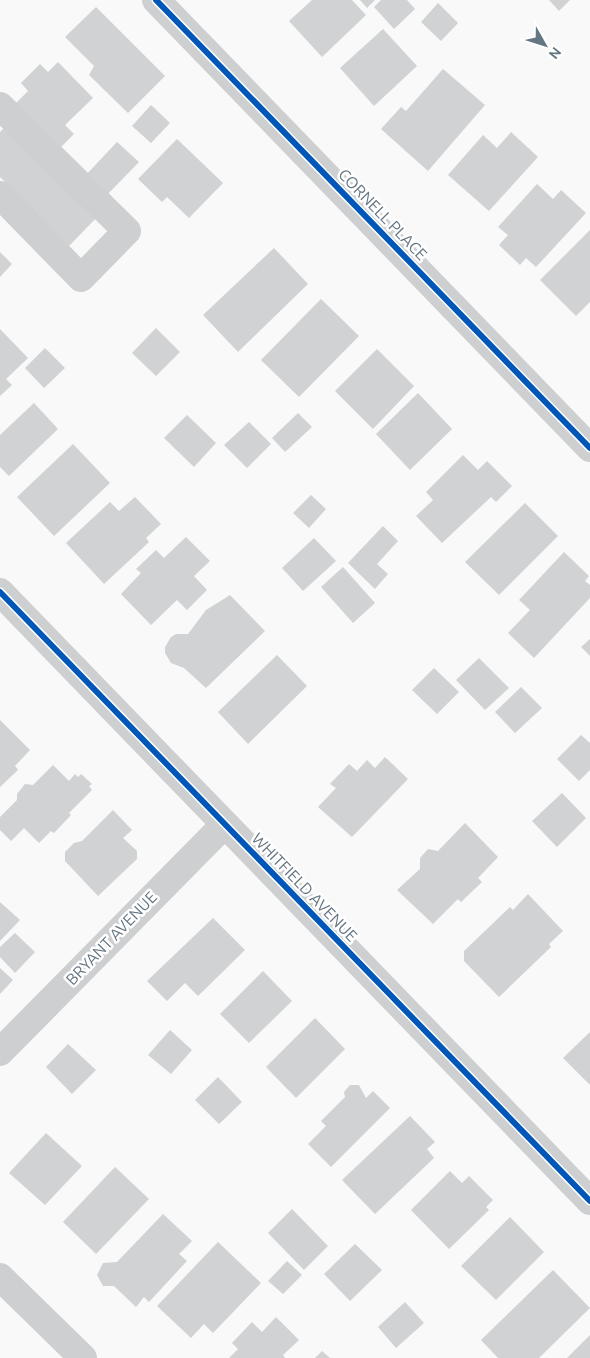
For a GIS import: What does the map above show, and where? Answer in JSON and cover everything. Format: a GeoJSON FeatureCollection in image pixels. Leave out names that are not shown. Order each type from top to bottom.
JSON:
{"type":"FeatureCollection","features":[{"type":"Feature","properties":{"kind":"street","name":"CORNELL PLACE"},"geometry":{"type":"LineString","coordinates":[[156,0],[590,448]]}},
{"type":"Feature","properties":{"kind":"street"},"geometry":{"type":"LineString","coordinates":[[0,106],[127,231],[81,278],[0,195]]}},
{"type":"Feature","properties":{"kind":"street","name":"WHITFIELD AVENUE"},"geometry":{"type":"LineString","coordinates":[[0,592],[590,1202]]}},
{"type":"Feature","properties":{"kind":"street","name":"BRYANT AVENUE"},"geometry":{"type":"LineString","coordinates":[[0,1052],[224,825]]}},
{"type":"Feature","properties":{"kind":"street"},"geometry":{"type":"LineString","coordinates":[[0,1277],[83,1358]]}},
{"type":"Feature","properties":{"kind":"building"},"geometry":{"type":"Polygon","coordinates":[[[312,0],[352,0],[366,15],[322,57],[289,21],[312,0]]]}},
{"type":"Feature","properties":{"kind":"building"},"geometry":{"type":"Polygon","coordinates":[[[360,0],[375,0],[367,8],[360,0]]]}},
{"type":"Feature","properties":{"kind":"building"},"geometry":{"type":"Polygon","coordinates":[[[381,0],[407,0],[415,9],[394,29],[374,7],[381,0]]]}},
{"type":"Feature","properties":{"kind":"building"},"geometry":{"type":"Polygon","coordinates":[[[549,0],[570,0],[559,11],[549,0]]]}},
{"type":"Feature","properties":{"kind":"building"},"geometry":{"type":"Polygon","coordinates":[[[438,3],[458,23],[441,41],[421,22],[438,3]]]}},
{"type":"Feature","properties":{"kind":"building"},"geometry":{"type":"Polygon","coordinates":[[[96,7],[165,76],[128,113],[89,75],[94,66],[65,37],[96,7]]]}},
{"type":"Feature","properties":{"kind":"building"},"geometry":{"type":"Polygon","coordinates":[[[383,29],[417,66],[374,106],[340,68],[383,29]]]}},
{"type":"Feature","properties":{"kind":"building"},"geometry":{"type":"Polygon","coordinates":[[[58,62],[93,98],[65,125],[74,134],[58,150],[14,105],[28,91],[21,83],[40,64],[48,72],[58,62]]]}},
{"type":"Feature","properties":{"kind":"building"},"geometry":{"type":"Polygon","coordinates":[[[443,69],[485,105],[428,171],[381,129],[401,107],[406,111],[443,69]]]}},
{"type":"Feature","properties":{"kind":"building"},"geometry":{"type":"Polygon","coordinates":[[[151,105],[170,123],[151,143],[132,126],[151,105]]]}},
{"type":"Feature","properties":{"kind":"building"},"geometry":{"type":"Polygon","coordinates":[[[9,123],[100,214],[69,246],[0,177],[0,132],[9,123]]]}},
{"type":"Feature","properties":{"kind":"building"},"geometry":{"type":"Polygon","coordinates":[[[511,132],[538,157],[489,211],[448,175],[483,135],[497,148],[511,132]]]}},
{"type":"Feature","properties":{"kind":"building"},"geometry":{"type":"Polygon","coordinates":[[[177,139],[223,183],[189,218],[167,197],[162,202],[138,179],[177,139]]]}},
{"type":"Feature","properties":{"kind":"building"},"geometry":{"type":"Polygon","coordinates":[[[117,142],[139,162],[105,197],[84,177],[117,142]]]}},
{"type":"Feature","properties":{"kind":"building"},"geometry":{"type":"Polygon","coordinates":[[[537,184],[553,199],[561,190],[586,213],[536,267],[526,258],[520,265],[499,245],[508,235],[498,227],[537,184]]]}},
{"type":"Feature","properties":{"kind":"building"},"geometry":{"type":"Polygon","coordinates":[[[590,230],[590,302],[576,316],[540,280],[590,230]]]}},
{"type":"Feature","properties":{"kind":"building"},"geometry":{"type":"Polygon","coordinates":[[[274,248],[308,284],[238,352],[203,315],[274,248]]]}},
{"type":"Feature","properties":{"kind":"building"},"geometry":{"type":"Polygon","coordinates":[[[0,252],[12,264],[0,277],[0,252]]]}},
{"type":"Feature","properties":{"kind":"building"},"geometry":{"type":"Polygon","coordinates":[[[321,299],[359,336],[299,397],[261,360],[321,299]]]}},
{"type":"Feature","properties":{"kind":"building"},"geometry":{"type":"Polygon","coordinates":[[[156,328],[180,352],[156,376],[132,353],[156,328]]]}},
{"type":"Feature","properties":{"kind":"building"},"geometry":{"type":"Polygon","coordinates":[[[0,329],[28,358],[6,379],[12,385],[0,396],[0,329]]]}},
{"type":"Feature","properties":{"kind":"building"},"geometry":{"type":"Polygon","coordinates":[[[45,348],[65,368],[44,388],[25,368],[45,348]]]}},
{"type":"Feature","properties":{"kind":"building"},"geometry":{"type":"Polygon","coordinates":[[[377,349],[414,386],[373,429],[335,391],[377,349]]]}},
{"type":"Feature","properties":{"kind":"building"},"geometry":{"type":"Polygon","coordinates":[[[418,393],[452,429],[410,470],[376,434],[418,393]]]}},
{"type":"Feature","properties":{"kind":"building"},"geometry":{"type":"Polygon","coordinates":[[[34,403],[58,429],[9,476],[0,467],[0,435],[34,403]]]}},
{"type":"Feature","properties":{"kind":"building"},"geometry":{"type":"Polygon","coordinates":[[[298,413],[312,427],[285,452],[272,438],[298,413]]]}},
{"type":"Feature","properties":{"kind":"building"},"geometry":{"type":"Polygon","coordinates":[[[187,415],[216,443],[194,467],[164,438],[187,415]]]}},
{"type":"Feature","properties":{"kind":"building"},"geometry":{"type":"Polygon","coordinates":[[[249,422],[271,444],[247,468],[224,445],[249,422]]]}},
{"type":"Feature","properties":{"kind":"building"},"geometry":{"type":"Polygon","coordinates":[[[73,444],[110,483],[54,536],[17,497],[73,444]]]}},
{"type":"Feature","properties":{"kind":"building"},"geometry":{"type":"Polygon","coordinates":[[[463,455],[478,470],[487,461],[512,486],[496,502],[491,497],[442,543],[416,516],[433,500],[426,492],[463,455]]]}},
{"type":"Feature","properties":{"kind":"building"},"geometry":{"type":"Polygon","coordinates":[[[311,495],[326,509],[309,528],[293,513],[311,495]]]}},
{"type":"Feature","properties":{"kind":"building"},"geometry":{"type":"Polygon","coordinates":[[[135,497],[161,524],[146,538],[149,542],[104,584],[66,543],[110,502],[119,511],[135,497]]]}},
{"type":"Feature","properties":{"kind":"building"},"geometry":{"type":"Polygon","coordinates":[[[525,503],[558,536],[499,595],[465,562],[525,503]]]}},
{"type":"Feature","properties":{"kind":"building"},"geometry":{"type":"Polygon","coordinates":[[[383,526],[398,541],[377,564],[388,574],[375,589],[348,563],[383,526]]]}},
{"type":"Feature","properties":{"kind":"building"},"geometry":{"type":"Polygon","coordinates":[[[186,537],[210,561],[194,576],[207,590],[187,610],[177,600],[151,625],[121,594],[141,573],[136,569],[156,550],[164,558],[186,537]]]}},
{"type":"Feature","properties":{"kind":"building"},"geometry":{"type":"Polygon","coordinates":[[[314,538],[336,561],[303,591],[282,568],[314,538]]]}},
{"type":"Feature","properties":{"kind":"building"},"geometry":{"type":"Polygon","coordinates":[[[564,552],[589,576],[585,581],[590,585],[590,598],[534,658],[508,633],[530,610],[519,600],[564,552]]]}},
{"type":"Feature","properties":{"kind":"building"},"geometry":{"type":"Polygon","coordinates":[[[343,567],[375,603],[353,623],[321,587],[343,567]]]}},
{"type":"Feature","properties":{"kind":"building"},"geometry":{"type":"Polygon","coordinates":[[[230,595],[265,631],[206,688],[184,668],[171,663],[165,653],[165,647],[171,637],[176,634],[188,634],[206,610],[230,595]]]}},
{"type":"Feature","properties":{"kind":"building"},"geometry":{"type":"Polygon","coordinates":[[[590,639],[590,656],[581,647],[590,639]]]}},
{"type":"Feature","properties":{"kind":"building"},"geometry":{"type":"Polygon","coordinates":[[[277,655],[307,686],[248,744],[218,712],[277,655]]]}},
{"type":"Feature","properties":{"kind":"building"},"geometry":{"type":"Polygon","coordinates":[[[479,658],[509,688],[485,710],[456,680],[479,658]]]}},
{"type":"Feature","properties":{"kind":"building"},"geometry":{"type":"Polygon","coordinates":[[[434,668],[459,692],[437,714],[412,690],[434,668]]]}},
{"type":"Feature","properties":{"kind":"building"},"geometry":{"type":"Polygon","coordinates":[[[521,687],[542,708],[515,733],[495,712],[521,687]]]}},
{"type":"Feature","properties":{"kind":"building"},"geometry":{"type":"Polygon","coordinates":[[[0,720],[30,750],[15,766],[18,770],[0,787],[0,720]]]}},
{"type":"Feature","properties":{"kind":"building"},"geometry":{"type":"Polygon","coordinates":[[[581,735],[590,743],[590,770],[579,781],[557,759],[581,735]]]}},
{"type":"Feature","properties":{"kind":"building"},"geometry":{"type":"Polygon","coordinates":[[[385,757],[408,779],[352,837],[318,807],[336,788],[330,784],[349,764],[357,771],[367,760],[375,768],[385,757]]]}},
{"type":"Feature","properties":{"kind":"building"},"geometry":{"type":"Polygon","coordinates":[[[53,765],[69,781],[75,774],[78,777],[81,774],[92,784],[89,786],[92,790],[69,813],[71,815],[54,833],[51,831],[39,843],[24,828],[11,841],[0,830],[0,817],[17,800],[17,794],[25,784],[33,785],[53,765]]]}},
{"type":"Feature","properties":{"kind":"building"},"geometry":{"type":"Polygon","coordinates":[[[562,793],[586,818],[557,847],[532,821],[562,793]]]}},
{"type":"Feature","properties":{"kind":"building"},"geometry":{"type":"Polygon","coordinates":[[[113,810],[132,830],[123,838],[137,851],[137,859],[98,896],[65,861],[65,852],[74,843],[82,841],[113,810]]]}},
{"type":"Feature","properties":{"kind":"building"},"geometry":{"type":"Polygon","coordinates":[[[465,823],[498,857],[478,878],[482,882],[461,902],[458,899],[433,924],[397,890],[420,869],[420,858],[428,849],[438,851],[465,823]]]}},
{"type":"Feature","properties":{"kind":"building"},"geometry":{"type":"Polygon","coordinates":[[[528,894],[563,931],[549,944],[551,947],[499,997],[464,961],[464,951],[510,907],[513,910],[528,894]]]}},
{"type":"Feature","properties":{"kind":"building"},"geometry":{"type":"Polygon","coordinates":[[[0,902],[20,920],[0,941],[0,902]]]}},
{"type":"Feature","properties":{"kind":"building"},"geometry":{"type":"Polygon","coordinates":[[[213,918],[245,950],[198,996],[185,983],[167,1001],[147,981],[213,918]]]}},
{"type":"Feature","properties":{"kind":"building"},"geometry":{"type":"Polygon","coordinates":[[[15,933],[35,952],[15,973],[0,957],[0,947],[15,933]]]}},
{"type":"Feature","properties":{"kind":"building"},"geometry":{"type":"Polygon","coordinates":[[[0,968],[13,980],[0,994],[0,968]]]}},
{"type":"Feature","properties":{"kind":"building"},"geometry":{"type":"Polygon","coordinates":[[[263,971],[292,1001],[249,1043],[220,1014],[263,971]]]}},
{"type":"Feature","properties":{"kind":"building"},"geometry":{"type":"Polygon","coordinates":[[[315,1018],[345,1049],[296,1098],[266,1067],[315,1018]]]}},
{"type":"Feature","properties":{"kind":"building"},"geometry":{"type":"Polygon","coordinates":[[[170,1030],[192,1050],[171,1074],[148,1055],[170,1030]]]}},
{"type":"Feature","properties":{"kind":"building"},"geometry":{"type":"Polygon","coordinates":[[[590,1032],[590,1085],[563,1058],[590,1032]]]}},
{"type":"Feature","properties":{"kind":"building"},"geometry":{"type":"Polygon","coordinates":[[[68,1044],[96,1070],[72,1094],[46,1067],[68,1044]]]}},
{"type":"Feature","properties":{"kind":"building"},"geometry":{"type":"Polygon","coordinates":[[[218,1077],[242,1102],[219,1124],[195,1100],[218,1077]]]}},
{"type":"Feature","properties":{"kind":"building"},"geometry":{"type":"Polygon","coordinates":[[[350,1085],[359,1085],[366,1098],[373,1091],[390,1108],[331,1167],[308,1144],[326,1126],[321,1121],[345,1097],[344,1092],[350,1085]]]}},
{"type":"Feature","properties":{"kind":"building"},"geometry":{"type":"Polygon","coordinates":[[[410,1116],[435,1142],[427,1149],[434,1158],[375,1214],[342,1180],[410,1116]]]}},
{"type":"Feature","properties":{"kind":"building"},"geometry":{"type":"Polygon","coordinates":[[[46,1133],[82,1166],[45,1205],[9,1173],[46,1133]]]}},
{"type":"Feature","properties":{"kind":"building"},"geometry":{"type":"Polygon","coordinates":[[[115,1167],[149,1199],[96,1254],[63,1222],[115,1167]]]}},
{"type":"Feature","properties":{"kind":"building"},"geometry":{"type":"Polygon","coordinates":[[[450,1171],[462,1183],[469,1176],[493,1200],[486,1207],[489,1210],[449,1249],[411,1210],[450,1171]]]}},
{"type":"Feature","properties":{"kind":"building"},"geometry":{"type":"Polygon","coordinates":[[[292,1209],[328,1246],[304,1270],[268,1233],[292,1209]]]}},
{"type":"Feature","properties":{"kind":"building"},"geometry":{"type":"Polygon","coordinates":[[[163,1214],[192,1241],[179,1254],[187,1261],[149,1302],[144,1297],[136,1307],[114,1286],[103,1286],[97,1275],[103,1263],[117,1262],[163,1214]]]}},
{"type":"Feature","properties":{"kind":"building"},"geometry":{"type":"Polygon","coordinates":[[[510,1217],[544,1252],[496,1300],[461,1266],[510,1217]]]}},
{"type":"Feature","properties":{"kind":"building"},"geometry":{"type":"Polygon","coordinates":[[[218,1242],[261,1283],[213,1333],[204,1324],[191,1338],[157,1306],[218,1242]]]}},
{"type":"Feature","properties":{"kind":"building"},"geometry":{"type":"Polygon","coordinates":[[[355,1244],[382,1270],[350,1301],[324,1274],[355,1244]]]}},
{"type":"Feature","properties":{"kind":"building"},"geometry":{"type":"Polygon","coordinates":[[[287,1261],[302,1275],[283,1294],[268,1281],[287,1261]]]}},
{"type":"Feature","properties":{"kind":"building"},"geometry":{"type":"Polygon","coordinates":[[[553,1270],[590,1308],[539,1358],[498,1358],[481,1340],[553,1270]]]}},
{"type":"Feature","properties":{"kind":"building"},"geometry":{"type":"Polygon","coordinates":[[[405,1302],[424,1323],[396,1348],[378,1327],[405,1302]]]}},
{"type":"Feature","properties":{"kind":"building"},"geometry":{"type":"Polygon","coordinates":[[[276,1317],[299,1340],[283,1355],[285,1358],[229,1358],[238,1349],[232,1343],[252,1322],[262,1332],[276,1317]]]}},
{"type":"Feature","properties":{"kind":"building"},"geometry":{"type":"Polygon","coordinates":[[[590,1335],[590,1358],[567,1358],[590,1335]]]}},
{"type":"Feature","properties":{"kind":"building"},"geometry":{"type":"Polygon","coordinates":[[[322,1351],[330,1358],[315,1358],[322,1351]]]}},
{"type":"Feature","properties":{"kind":"cycle path"},"geometry":{"type":"LineString","coordinates":[[156,0],[590,448]]}},
{"type":"Feature","properties":{"kind":"cycle path"},"geometry":{"type":"LineString","coordinates":[[0,592],[590,1201]]}}]}
